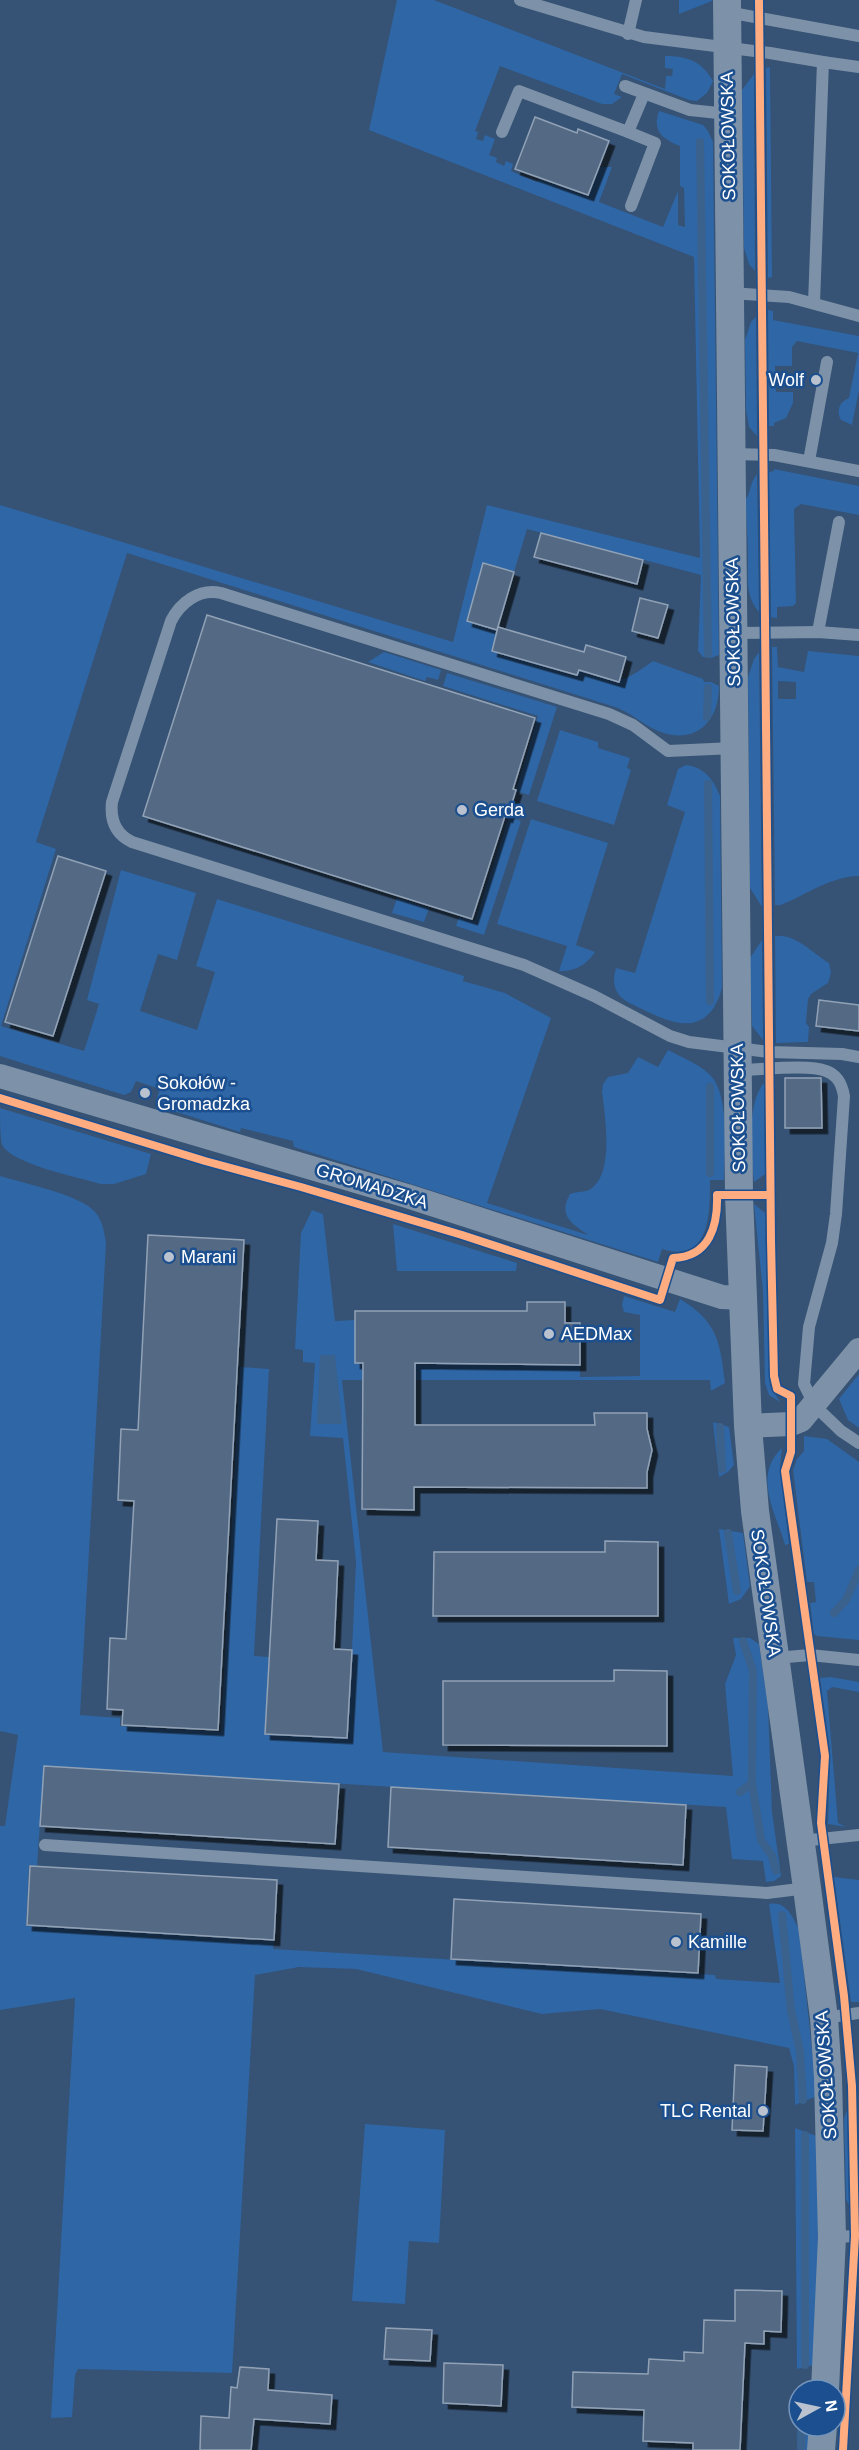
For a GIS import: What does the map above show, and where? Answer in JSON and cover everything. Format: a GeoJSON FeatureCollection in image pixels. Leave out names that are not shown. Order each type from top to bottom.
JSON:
{"type":"FeatureCollection","features":[{"type":"Feature","properties":{"kind":"street","name":"SOKOŁOWSKA"},"geometry":{"type":"LineString","coordinates":[[727,6],[737,1059],[742,1299],[755,1511],[824,2018],[831,2129],[846,2237],[827,2378]]}},
{"type":"Feature","properties":{"kind":"street","name":"GROMADZKA"},"geometry":{"type":"LineString","coordinates":[[0,1076],[211,1140],[396,1192],[722,1297],[742,1299]]}},
{"type":"Feature","properties":{"kind":"street"},"geometry":{"type":"LineString","coordinates":[[748,1426],[796,1423],[815,1406],[859,1350]]}},
{"type":"Feature","properties":{"kind":"lane"},"geometry":{"type":"LineString","coordinates":[[520,0],[628,34],[859,68]]}},
{"type":"Feature","properties":{"kind":"lane"},"geometry":{"type":"LineString","coordinates":[[628,34],[636,0]]}},
{"type":"Feature","properties":{"kind":"lane"},"geometry":{"type":"LineString","coordinates":[[727,6],[859,36]]}},
{"type":"Feature","properties":{"kind":"lane"},"geometry":{"type":"LineString","coordinates":[[814,303],[823,62]]}},
{"type":"Feature","properties":{"kind":"lane"},"geometry":{"type":"LineString","coordinates":[[625,86],[694,111],[728,114]]}},
{"type":"Feature","properties":{"kind":"lane"},"geometry":{"type":"LineString","coordinates":[[502,132],[519,91],[655,143],[631,206]]}},
{"type":"Feature","properties":{"kind":"lane"},"geometry":{"type":"LineString","coordinates":[[628,132],[644,94]]}},
{"type":"Feature","properties":{"kind":"lane"},"geometry":{"type":"LineString","coordinates":[[730,293],[781,296],[859,316]]}},
{"type":"Feature","properties":{"kind":"lane"},"geometry":{"type":"LineString","coordinates":[[809,461],[827,362]]}},
{"type":"Feature","properties":{"kind":"lane"},"geometry":{"type":"LineString","coordinates":[[731,453],[768,454],[859,471]]}},
{"type":"Feature","properties":{"kind":"lane"},"geometry":{"type":"LineString","coordinates":[[818,632],[839,522]]}},
{"type":"Feature","properties":{"kind":"lane"},"geometry":{"type":"LineString","coordinates":[[734,748],[668,751],[633,725],[609,714],[265,606],[208,591],[186,601],[171,621],[111,810],[117,831],[132,842],[484,951],[541,972],[670,1036],[737,1059],[825,1070],[839,1080],[844,1096],[836,1214],[829,1254],[809,1327],[804,1384],[815,1406],[841,1431],[859,1443]]}},
{"type":"Feature","properties":{"kind":"lane"},"geometry":{"type":"LineString","coordinates":[[733,633],[818,632],[859,635]]}},
{"type":"Feature","properties":{"kind":"lane"},"geometry":{"type":"LineString","coordinates":[[737,1059],[842,1054],[859,1057]]}},
{"type":"Feature","properties":{"kind":"lane"},"geometry":{"type":"LineString","coordinates":[[775,1658],[810,1655],[859,1660]]}},
{"type":"Feature","properties":{"kind":"lane"},"geometry":{"type":"LineString","coordinates":[[801,1841],[859,1836]]}},
{"type":"Feature","properties":{"kind":"lane"},"geometry":{"type":"LineString","coordinates":[[45,1845],[767,1893],[807,1888]]}},
{"type":"Feature","properties":{"kind":"lane"},"geometry":{"type":"LineString","coordinates":[[824,2018],[859,2013]]}},
{"type":"Feature","properties":{"kind":"shaded area"},"geometry":{"type":"Polygon","coordinates":[[[397,0],[434,0],[665,89],[666,76],[672,76],[673,69],[665,68],[665,56],[680,57],[699,64],[713,81],[707,93],[697,101],[622,74],[614,94],[622,97],[612,104],[602,104],[500,66],[475,131],[478,132],[476,139],[483,141],[485,135],[495,139],[489,155],[497,158],[496,162],[504,166],[506,161],[513,164],[511,171],[537,182],[539,179],[588,196],[600,167],[612,167],[599,202],[663,227],[678,191],[678,225],[685,227],[684,188],[680,186],[680,146],[660,133],[657,124],[659,111],[703,125],[708,131],[713,142],[719,655],[711,658],[703,657],[698,651],[701,575],[527,529],[514,572],[483,563],[467,621],[498,630],[492,651],[577,675],[579,670],[618,680],[632,675],[653,661],[719,686],[715,710],[702,728],[694,733],[671,735],[653,729],[618,708],[127,553],[36,842],[56,849],[1,1026],[84,1051],[99,1004],[87,1000],[121,870],[196,893],[177,960],[158,954],[140,1011],[197,1030],[215,972],[196,966],[217,899],[464,976],[463,981],[505,993],[551,1018],[487,1203],[588,1235],[569,1219],[565,1209],[570,1194],[592,1188],[599,1180],[603,1169],[606,1143],[602,1092],[603,1084],[608,1077],[628,1073],[638,1057],[658,1067],[668,1050],[699,1066],[715,1082],[720,1094],[725,1123],[724,1180],[710,1180],[708,1220],[699,1242],[690,1249],[678,1252],[662,1249],[658,1262],[294,1147],[293,1141],[241,1128],[240,1132],[161,1107],[156,1100],[160,1089],[136,1081],[131,1092],[124,1095],[0,1056],[0,505],[453,642],[487,505],[700,558],[694,257],[369,130],[397,0]]]}},
{"type":"Feature","properties":{"kind":"shaded area"},"geometry":{"type":"Polygon","coordinates":[[[679,0],[712,0],[712,1],[679,14],[679,0]]]}},
{"type":"Feature","properties":{"kind":"shaded area"},"geometry":{"type":"Polygon","coordinates":[[[770,67],[772,277],[768,278],[766,68],[770,67]]]}},
{"type":"Feature","properties":{"kind":"shaded area"},"geometry":{"type":"Polygon","coordinates":[[[754,74],[755,271],[749,264],[744,248],[742,90],[754,74]]]}},
{"type":"Feature","properties":{"kind":"shaded area"},"geometry":{"type":"Polygon","coordinates":[[[768,310],[773,311],[773,320],[859,336],[859,390],[852,425],[841,420],[839,410],[841,404],[849,398],[858,353],[797,341],[792,347],[792,366],[775,366],[776,392],[793,392],[793,403],[786,418],[774,423],[774,426],[769,426],[768,310]]]}},
{"type":"Feature","properties":{"kind":"shaded area"},"geometry":{"type":"Polygon","coordinates":[[[756,317],[757,436],[749,427],[746,409],[745,340],[751,322],[756,317]]]}},
{"type":"Feature","properties":{"kind":"shaded area"},"geometry":{"type":"Polygon","coordinates":[[[774,469],[859,486],[859,515],[801,504],[794,509],[796,603],[793,606],[777,607],[777,618],[771,617],[769,472],[774,469]]]}},
{"type":"Feature","properties":{"kind":"shaded area"},"geometry":{"type":"Polygon","coordinates":[[[757,474],[759,612],[751,600],[748,587],[746,507],[746,499],[757,474]]]}},
{"type":"Feature","properties":{"kind":"shaded area"},"geometry":{"type":"Polygon","coordinates":[[[772,647],[777,647],[778,667],[804,672],[808,651],[859,656],[859,876],[838,879],[781,905],[775,905],[772,647]],[[778,681],[778,699],[796,699],[796,682],[778,681]]]}},
{"type":"Feature","properties":{"kind":"shaded area"},"geometry":{"type":"Polygon","coordinates":[[[384,652],[441,670],[438,680],[427,677],[425,681],[368,662],[384,652]]]}},
{"type":"Feature","properties":{"kind":"shaded area"},"geometry":{"type":"Polygon","coordinates":[[[759,652],[762,907],[750,888],[748,677],[759,652]]]}},
{"type":"Feature","properties":{"kind":"shaded area"},"geometry":{"type":"Polygon","coordinates":[[[447,673],[557,707],[529,795],[516,791],[538,716],[443,686],[447,673]]]}},
{"type":"Feature","properties":{"kind":"shaded area"},"geometry":{"type":"Polygon","coordinates":[[[560,730],[598,742],[598,748],[630,758],[627,768],[631,770],[614,825],[537,801],[560,730]]]}},
{"type":"Feature","properties":{"kind":"shaded area"},"geometry":{"type":"Polygon","coordinates":[[[686,765],[698,768],[708,775],[720,796],[722,988],[709,1014],[701,1020],[680,1023],[657,1016],[627,1002],[617,992],[614,979],[616,968],[635,973],[685,812],[667,805],[678,769],[686,765]]]}},
{"type":"Feature","properties":{"kind":"shaded area"},"geometry":{"type":"Polygon","coordinates":[[[509,817],[521,821],[484,935],[456,926],[459,917],[475,921],[509,817]]]}},
{"type":"Feature","properties":{"kind":"shaded area"},"geometry":{"type":"Polygon","coordinates":[[[531,819],[608,843],[576,945],[595,952],[584,964],[575,969],[559,971],[567,946],[497,924],[531,819]]]}},
{"type":"Feature","properties":{"kind":"shaded area"},"geometry":{"type":"Polygon","coordinates":[[[397,898],[429,908],[424,922],[392,913],[397,898]]]}},
{"type":"Feature","properties":{"kind":"shaded area"},"geometry":{"type":"Polygon","coordinates":[[[775,936],[797,941],[829,963],[831,973],[828,983],[811,994],[808,999],[806,1023],[809,1027],[808,1042],[776,1043],[775,936]]]}},
{"type":"Feature","properties":{"kind":"shaded area"},"geometry":{"type":"Polygon","coordinates":[[[762,940],[763,1040],[752,1026],[750,958],[762,940]]]}},
{"type":"Feature","properties":{"kind":"shaded area"},"geometry":{"type":"Polygon","coordinates":[[[764,1083],[765,1174],[754,1182],[751,1145],[752,1117],[754,1103],[764,1083]]]}},
{"type":"Feature","properties":{"kind":"shaded area"},"geometry":{"type":"Polygon","coordinates":[[[0,1108],[151,1154],[146,1174],[114,1184],[101,1184],[19,1159],[2,1145],[0,1108]]]}},
{"type":"Feature","properties":{"kind":"shaded area"},"geometry":{"type":"Polygon","coordinates":[[[0,1176],[74,1198],[92,1209],[102,1224],[106,1243],[80,1715],[120,1718],[120,1726],[221,1732],[240,1367],[269,1369],[254,1656],[269,1657],[265,1734],[348,1738],[356,1562],[343,1438],[310,1436],[315,1363],[303,1362],[303,1350],[295,1349],[301,1233],[312,1210],[323,1214],[335,1321],[355,1320],[355,1363],[580,1365],[580,1377],[640,1376],[640,1315],[624,1312],[622,1305],[624,1296],[675,1312],[680,1299],[702,1316],[710,1325],[719,1344],[725,1383],[711,1391],[710,1380],[342,1380],[383,1752],[733,1776],[725,1684],[736,1655],[733,1638],[750,1638],[759,1644],[768,1706],[772,1812],[781,1876],[774,1881],[766,1882],[763,1861],[732,1859],[726,1807],[44,1766],[37,1866],[29,1865],[26,1926],[274,1941],[273,1949],[715,1975],[716,1979],[780,1983],[769,1904],[780,1905],[788,1910],[799,1929],[817,2096],[795,2105],[794,2066],[789,2048],[600,2009],[542,2014],[356,1969],[299,1967],[255,1975],[232,2373],[78,2369],[75,2375],[72,2417],[51,2418],[75,1998],[0,2010],[0,1826],[5,1826],[18,1735],[0,1731],[0,1176]]]}},
{"type":"Feature","properties":{"kind":"shaded area"},"geometry":{"type":"Polygon","coordinates":[[[754,1204],[765,1213],[769,1374],[770,1386],[780,1402],[769,1395],[765,1383],[763,1291],[754,1204]]]}},
{"type":"Feature","properties":{"kind":"shaded area"},"geometry":{"type":"Polygon","coordinates":[[[393,1224],[517,1263],[516,1271],[397,1271],[393,1224]]]}},
{"type":"Feature","properties":{"kind":"shaded area"},"geometry":{"type":"Polygon","coordinates":[[[320,1355],[335,1355],[342,1424],[317,1424],[320,1355]]]}},
{"type":"Feature","properties":{"kind":"shaded area"},"geometry":{"type":"Polygon","coordinates":[[[859,1374],[859,1428],[848,1420],[839,1399],[859,1374]]]}},
{"type":"Feature","properties":{"kind":"shaded area"},"geometry":{"type":"Polygon","coordinates":[[[713,1422],[729,1427],[734,1465],[719,1477],[713,1422]]]}},
{"type":"Feature","properties":{"kind":"shaded area"},"geometry":{"type":"Polygon","coordinates":[[[804,1436],[827,1439],[859,1462],[859,1640],[814,1634],[810,1603],[816,1602],[814,1582],[807,1582],[793,1470],[797,1459],[804,1451],[804,1436]]]}},
{"type":"Feature","properties":{"kind":"shaded area"},"geometry":{"type":"Polygon","coordinates":[[[782,1448],[780,1467],[789,1544],[785,1545],[772,1508],[767,1483],[773,1459],[782,1448]]]}},
{"type":"Feature","properties":{"kind":"shaded area"},"geometry":{"type":"Polygon","coordinates":[[[719,1529],[743,1533],[750,1586],[741,1599],[729,1604],[719,1529]]]}},
{"type":"Feature","properties":{"kind":"shaded area"},"geometry":{"type":"Polygon","coordinates":[[[831,1677],[859,1682],[859,1692],[832,1687],[827,1691],[838,1823],[846,1827],[828,1824],[830,1750],[820,1678],[831,1677]]]}},
{"type":"Feature","properties":{"kind":"shaded area"},"geometry":{"type":"Polygon","coordinates":[[[834,1877],[859,1880],[859,2002],[851,2002],[834,1877]]]}},
{"type":"Feature","properties":{"kind":"shaded area"},"geometry":{"type":"Polygon","coordinates":[[[847,2111],[849,2205],[846,2199],[844,2118],[847,2111]]]}},
{"type":"Feature","properties":{"kind":"shaded area"},"geometry":{"type":"Polygon","coordinates":[[[365,2124],[445,2130],[439,2243],[409,2241],[405,2304],[352,2301],[365,2124]]]}},
{"type":"Feature","properties":{"kind":"shaded area"},"geometry":{"type":"Polygon","coordinates":[[[795,2128],[819,2137],[820,2205],[814,2365],[797,2369],[795,2128]]]}},
{"type":"Feature","properties":{"kind":"shaded area"},"geometry":{"type":"Polygon","coordinates":[[[797,2438],[809,2438],[808,2450],[797,2450],[797,2438]]]}},
{"type":"Feature","properties":{"kind":"building"},"geometry":{"type":"Polygon","coordinates":[[[535,117],[577,133],[578,129],[609,141],[588,195],[515,169],[535,117]]]}},
{"type":"Feature","properties":{"kind":"building"},"geometry":{"type":"Polygon","coordinates":[[[541,533],[643,560],[637,584],[534,557],[541,533]]]}},
{"type":"Feature","properties":{"kind":"building"},"geometry":{"type":"Polygon","coordinates":[[[483,563],[514,572],[497,630],[467,621],[483,563]]]}},
{"type":"Feature","properties":{"kind":"building"},"geometry":{"type":"Polygon","coordinates":[[[640,598],[668,605],[658,638],[632,631],[640,598]]]}},
{"type":"Feature","properties":{"kind":"building"},"geometry":{"type":"Polygon","coordinates":[[[207,615],[535,718],[513,789],[516,790],[512,803],[507,817],[505,816],[472,919],[143,816],[207,615]]]}},
{"type":"Feature","properties":{"kind":"building"},"geometry":{"type":"Polygon","coordinates":[[[498,627],[584,652],[586,645],[626,657],[619,682],[579,670],[577,675],[492,651],[498,627]]]}},
{"type":"Feature","properties":{"kind":"building"},"geometry":{"type":"Polygon","coordinates":[[[58,856],[106,871],[53,1036],[5,1022],[58,856]]]}},
{"type":"Feature","properties":{"kind":"building"},"geometry":{"type":"Polygon","coordinates":[[[819,1000],[859,1005],[859,1031],[816,1026],[819,1000]]]}},
{"type":"Feature","properties":{"kind":"building"},"geometry":{"type":"Polygon","coordinates":[[[785,1078],[821,1078],[822,1128],[785,1128],[785,1078]]]}},
{"type":"Feature","properties":{"kind":"building"},"geometry":{"type":"Polygon","coordinates":[[[148,1235],[244,1240],[218,1730],[122,1725],[123,1710],[107,1709],[110,1638],[126,1639],[134,1501],[118,1500],[121,1429],[138,1430],[148,1235]]]}},
{"type":"Feature","properties":{"kind":"building"},"geometry":{"type":"Polygon","coordinates":[[[527,1302],[565,1302],[565,1323],[580,1323],[580,1365],[415,1363],[415,1425],[595,1425],[594,1413],[647,1413],[647,1429],[652,1450],[647,1472],[647,1488],[414,1487],[414,1510],[362,1509],[363,1363],[355,1363],[355,1311],[527,1311],[527,1302]]]}},
{"type":"Feature","properties":{"kind":"building"},"geometry":{"type":"Polygon","coordinates":[[[277,1519],[318,1521],[316,1560],[338,1561],[334,1649],[352,1650],[347,1738],[265,1734],[277,1519]]]}},
{"type":"Feature","properties":{"kind":"building"},"geometry":{"type":"Polygon","coordinates":[[[605,1541],[658,1542],[658,1616],[433,1616],[434,1552],[605,1552],[605,1541]]]}},
{"type":"Feature","properties":{"kind":"building"},"geometry":{"type":"Polygon","coordinates":[[[614,1670],[667,1671],[667,1746],[443,1745],[443,1681],[614,1681],[614,1670]]]}},
{"type":"Feature","properties":{"kind":"building"},"geometry":{"type":"Polygon","coordinates":[[[44,1766],[339,1784],[335,1844],[40,1826],[44,1766]]]}},
{"type":"Feature","properties":{"kind":"building"},"geometry":{"type":"Polygon","coordinates":[[[391,1787],[686,1805],[683,1865],[388,1847],[391,1787]]]}},
{"type":"Feature","properties":{"kind":"building"},"geometry":{"type":"Polygon","coordinates":[[[30,1866],[277,1880],[274,1940],[27,1925],[30,1866]]]}},
{"type":"Feature","properties":{"kind":"building"},"geometry":{"type":"Polygon","coordinates":[[[454,1899],[701,1914],[698,1973],[451,1959],[454,1899]]]}},
{"type":"Feature","properties":{"kind":"building"},"geometry":{"type":"Polygon","coordinates":[[[735,2065],[767,2067],[763,2131],[732,2130],[735,2065]]]}},
{"type":"Feature","properties":{"kind":"building"},"geometry":{"type":"Polygon","coordinates":[[[735,2290],[782,2291],[781,2332],[764,2331],[764,2344],[745,2343],[740,2450],[693,2450],[693,2443],[643,2441],[644,2410],[572,2407],[573,2372],[648,2374],[649,2359],[684,2361],[684,2352],[703,2353],[704,2320],[735,2321],[735,2290]]]}},
{"type":"Feature","properties":{"kind":"building"},"geometry":{"type":"Polygon","coordinates":[[[386,2328],[432,2330],[430,2361],[384,2359],[386,2328]]]}},
{"type":"Feature","properties":{"kind":"building"},"geometry":{"type":"Polygon","coordinates":[[[444,2363],[503,2365],[501,2406],[443,2403],[444,2363]]]}},
{"type":"Feature","properties":{"kind":"building"},"geometry":{"type":"Polygon","coordinates":[[[240,2367],[269,2369],[268,2390],[332,2395],[330,2424],[254,2419],[251,2450],[200,2450],[201,2416],[229,2418],[231,2387],[237,2388],[240,2367]]]}},
{"type":"Feature","properties":{"kind":"waterway"},"geometry":{"type":"LineString","coordinates":[[700,142],[708,654]]}},
{"type":"Feature","properties":{"kind":"waterway"},"geometry":{"type":"LineString","coordinates":[[707,717],[708,688]]}},
{"type":"Feature","properties":{"kind":"waterway"},"geometry":{"type":"LineString","coordinates":[[708,784],[710,1001]]}},
{"type":"Feature","properties":{"kind":"waterway"},"geometry":{"type":"LineString","coordinates":[[710,1087],[710,1173]]}},
{"type":"Feature","properties":{"kind":"waterway"},"geometry":{"type":"LineString","coordinates":[[720,1427],[722,1469]]}},
{"type":"Feature","properties":{"kind":"waterway"},"geometry":{"type":"LineString","coordinates":[[728,1533],[737,1591]]}},
{"type":"Feature","properties":{"kind":"waterway"},"geometry":{"type":"LineString","coordinates":[[834,1613],[846,1600],[859,1570]]}},
{"type":"Feature","properties":{"kind":"waterway"},"geometry":{"type":"LineString","coordinates":[[740,1792],[752,1783],[753,1671],[743,1641]]}},
{"type":"Feature","properties":{"kind":"waterway"},"geometry":{"type":"LineString","coordinates":[[752,1783],[761,1840],[772,1856],[776,1871]]}},
{"type":"Feature","properties":{"kind":"waterway"},"geometry":{"type":"LineString","coordinates":[[782,1915],[791,2011],[800,2051],[803,2100]]}},
{"type":"Feature","properties":{"kind":"waterway"},"geometry":{"type":"LineString","coordinates":[[805,2135],[805,2365]]}},
{"type":"Feature","properties":{"kind":"waterway"},"geometry":{"type":"LineString","coordinates":[[801,2450],[802,2438]]}},
{"type":"Feature","properties":{"kind":"cycle path"},"geometry":{"type":"LineString","coordinates":[[759,0],[774,1376],[777,1389],[791,1396],[791,1452],[785,1471],[825,1756],[821,1823],[844,1996],[852,2086],[855,2236],[843,2450]]}},
{"type":"Feature","properties":{"kind":"cycle path"},"geometry":{"type":"LineString","coordinates":[[0,1098],[205,1161],[462,1235],[660,1300],[673,1258],[696,1252],[709,1237],[716,1217],[717,1195],[770,1195]]}},
{"type":"Feature","properties":{"kind":"place","name":"Wolf"},"geometry":{"type":"Point","coordinates":[816,380]}},
{"type":"Feature","properties":{"kind":"place","name":"Gerda"},"geometry":{"type":"Point","coordinates":[462,810]}},
{"type":"Feature","properties":{"kind":"place","name":"Sokołów - Gromadzka"},"geometry":{"type":"Point","coordinates":[145,1093]}},
{"type":"Feature","properties":{"kind":"place","name":"Marani"},"geometry":{"type":"Point","coordinates":[169,1257]}},
{"type":"Feature","properties":{"kind":"place","name":"AEDMax"},"geometry":{"type":"Point","coordinates":[549,1334]}},
{"type":"Feature","properties":{"kind":"place","name":"Kamille"},"geometry":{"type":"Point","coordinates":[676,1942]}},
{"type":"Feature","properties":{"kind":"place","name":"TLC Rental"},"geometry":{"type":"Point","coordinates":[763,2111]}}]}
